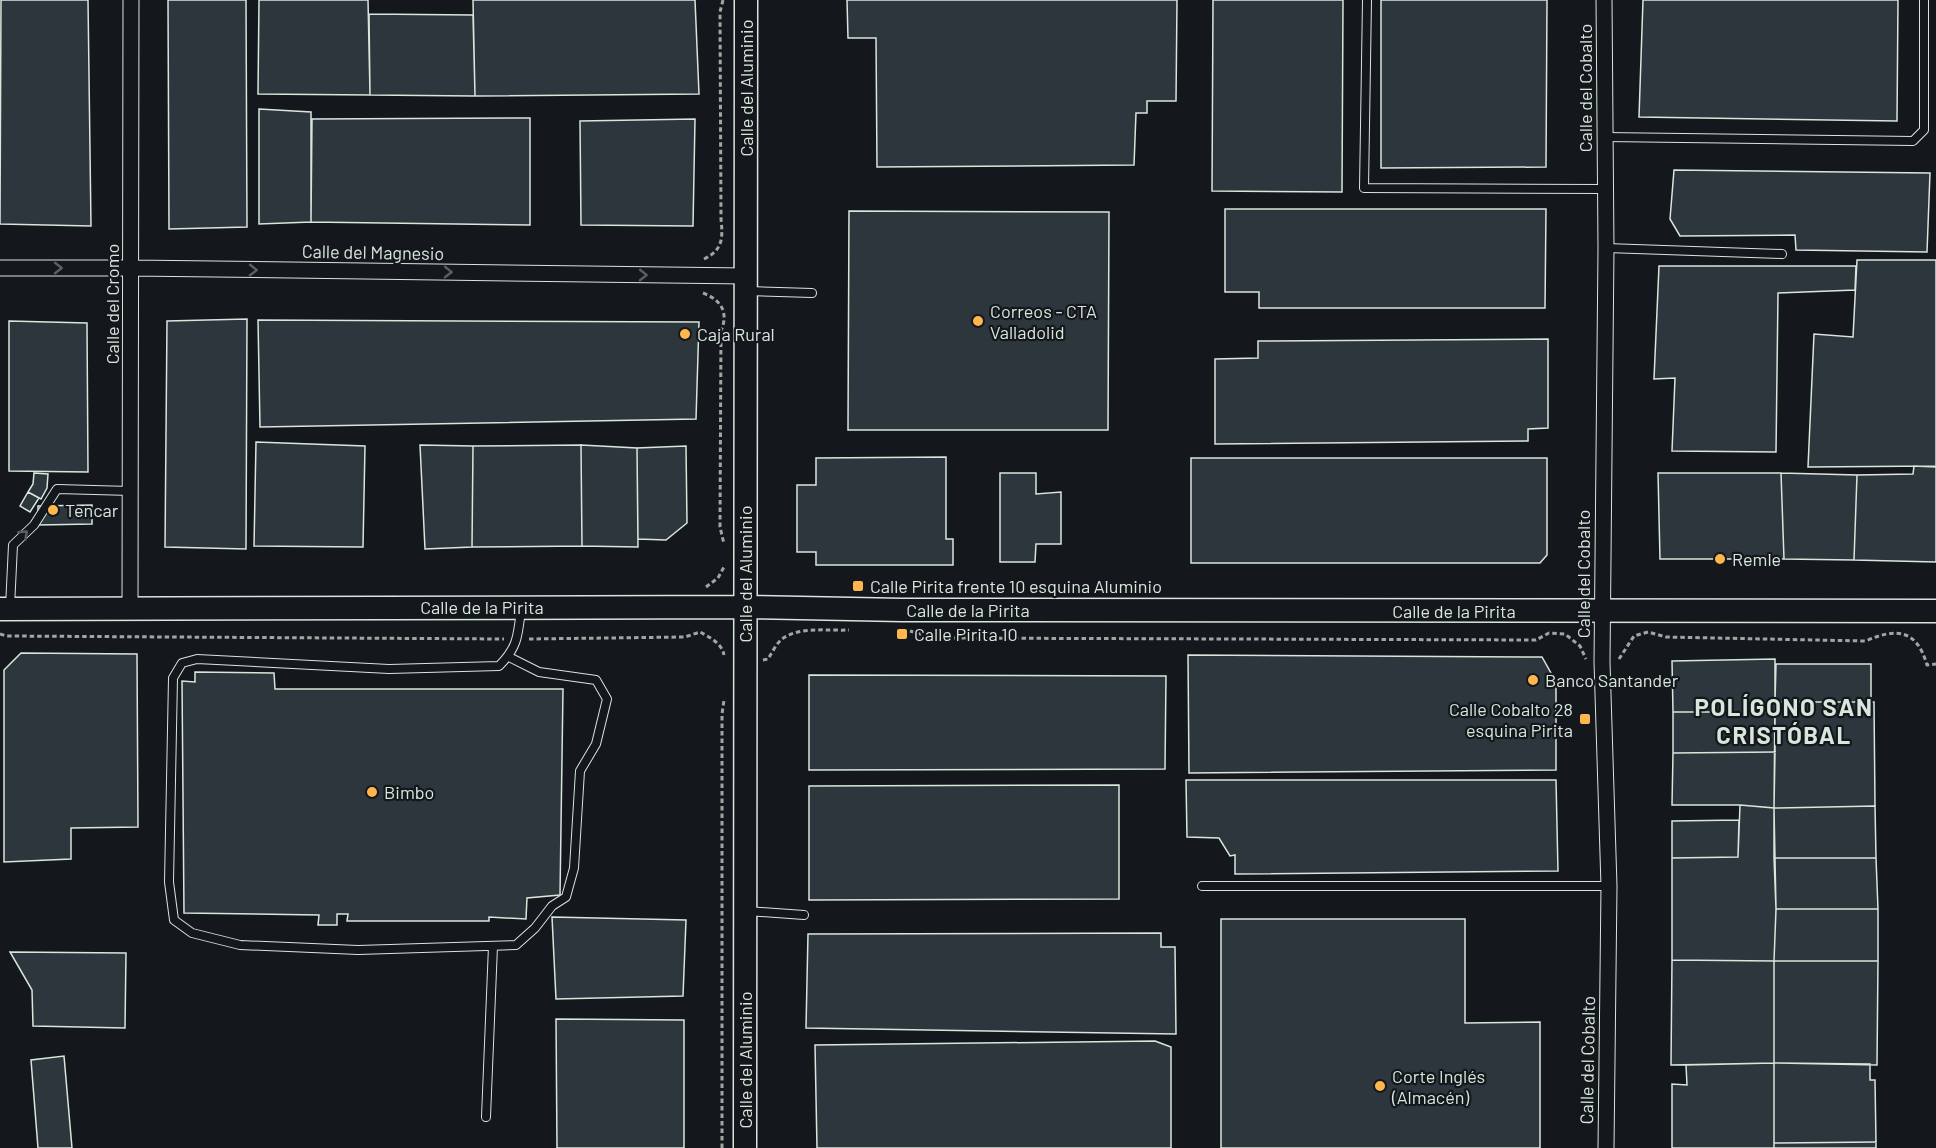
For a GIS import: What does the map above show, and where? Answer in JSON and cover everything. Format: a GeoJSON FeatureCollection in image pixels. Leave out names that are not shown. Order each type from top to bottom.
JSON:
{"type":"FeatureCollection","features":[{"type":"Feature","properties":{"kind":"street","name":"Calle del Cromo"},"geometry":{"type":"LineString","coordinates":[[130,608],[131,0]]}},
{"type":"Feature","properties":{"kind":"street","name":"Calle del Aluminio"},"geometry":{"type":"LineString","coordinates":[[745,1148],[746,0]]}},
{"type":"Feature","properties":{"kind":"street","name":"Calle del Cobalto"},"geometry":{"type":"LineString","coordinates":[[1604,0],[1606,248],[1602,611],[1609,886],[1606,1148]]}},
{"type":"Feature","properties":{"kind":"street","name":"Calle del Magnesio"},"geometry":{"type":"LineString","coordinates":[[0,268],[132,268],[746,284]]}},
{"type":"Feature","properties":{"kind":"street","name":"Calle de la Pirita"},"geometry":{"type":"LineString","coordinates":[[5,609],[745,607],[914,610],[1936,611]]}},
{"type":"Feature","properties":{"kind":"lane"},"geometry":{"type":"LineString","coordinates":[[1367,0],[1364,188],[1605,189]]}},
{"type":"Feature","properties":{"kind":"lane"},"geometry":{"type":"LineString","coordinates":[[1605,136],[1913,141],[1924,130],[1923,0]]}},
{"type":"Feature","properties":{"kind":"lane"},"geometry":{"type":"LineString","coordinates":[[1606,248],[1782,254]]}},
{"type":"Feature","properties":{"kind":"lane"},"geometry":{"type":"LineString","coordinates":[[746,284],[812,292]]}},
{"type":"Feature","properties":{"kind":"lane"},"geometry":{"type":"LineString","coordinates":[[5,609],[13,545],[34,525],[57,489],[131,491]]}},
{"type":"Feature","properties":{"kind":"lane"},"geometry":{"type":"LineString","coordinates":[[509,657],[539,672],[596,680],[607,699],[596,744],[580,771],[574,868],[566,897],[552,906],[536,928],[516,945],[358,950],[240,945],[192,933],[174,920],[169,882],[173,678],[182,663],[197,659],[388,669],[499,666],[509,657],[518,640],[521,607]]}},
{"type":"Feature","properties":{"kind":"lane"},"geometry":{"type":"LineString","coordinates":[[1202,886],[1609,886]]}},
{"type":"Feature","properties":{"kind":"lane"},"geometry":{"type":"LineString","coordinates":[[745,911],[804,915]]}},
{"type":"Feature","properties":{"kind":"lane"},"geometry":{"type":"LineString","coordinates":[[486,1117],[493,946]]}},
{"type":"Feature","properties":{"kind":"path"},"geometry":{"type":"LineString","coordinates":[[701,261],[720,247],[723,235],[720,12],[723,0]]}},
{"type":"Feature","properties":{"kind":"path"},"geometry":{"type":"LineString","coordinates":[[695,291],[716,301],[724,310],[725,322],[721,332],[720,527],[726,549]]}},
{"type":"Feature","properties":{"kind":"path"},"geometry":{"type":"LineString","coordinates":[[697,589],[708,586],[718,578],[724,567],[725,558]]}},
{"type":"Feature","properties":{"kind":"path"},"geometry":{"type":"LineString","coordinates":[[768,659],[783,639],[796,633],[852,630]]}},
{"type":"Feature","properties":{"kind":"path"},"geometry":{"type":"LineString","coordinates":[[909,630],[935,638],[1536,640],[1549,633],[1565,634],[1580,646],[1587,662]]}},
{"type":"Feature","properties":{"kind":"path"},"geometry":{"type":"LineString","coordinates":[[0,634],[518,640],[685,637],[700,632],[723,650],[725,661]]}},
{"type":"Feature","properties":{"kind":"path"},"geometry":{"type":"LineString","coordinates":[[1617,662],[1634,636],[1648,632],[1666,637],[1866,641],[1882,633],[1892,633],[1908,635],[1922,648],[1927,665],[1936,664]]}},
{"type":"Feature","properties":{"kind":"path"},"geometry":{"type":"LineString","coordinates":[[722,1148],[722,714],[725,698]]}},
{"type":"Feature","properties":{"kind":"building"},"geometry":{"type":"Polygon","coordinates":[[[1,0],[88,0],[91,226],[0,224],[1,0]]]}},
{"type":"Feature","properties":{"kind":"building"},"geometry":{"type":"Polygon","coordinates":[[[168,0],[246,0],[247,227],[169,229],[168,0]]]}},
{"type":"Feature","properties":{"kind":"building"},"geometry":{"type":"Polygon","coordinates":[[[259,0],[368,0],[370,95],[258,94],[259,0]]]}},
{"type":"Feature","properties":{"kind":"building"},"geometry":{"type":"Polygon","coordinates":[[[473,0],[695,0],[699,94],[475,96],[473,0]]]}},
{"type":"Feature","properties":{"kind":"building"},"geometry":{"type":"Polygon","coordinates":[[[847,0],[1177,0],[1176,101],[1147,101],[1147,113],[1136,113],[1134,165],[877,167],[876,38],[848,38],[847,0]]]}},
{"type":"Feature","properties":{"kind":"building"},"geometry":{"type":"Polygon","coordinates":[[[1213,0],[1343,0],[1342,192],[1212,191],[1213,0]]]}},
{"type":"Feature","properties":{"kind":"building"},"geometry":{"type":"Polygon","coordinates":[[[1381,0],[1547,0],[1546,167],[1381,168],[1381,0]]]}},
{"type":"Feature","properties":{"kind":"building"},"geometry":{"type":"Polygon","coordinates":[[[1643,0],[1898,0],[1897,121],[1639,117],[1643,0]]]}},
{"type":"Feature","properties":{"kind":"building"},"geometry":{"type":"Polygon","coordinates":[[[369,14],[473,15],[475,96],[370,95],[369,14]]]}},
{"type":"Feature","properties":{"kind":"building"},"geometry":{"type":"Polygon","coordinates":[[[259,109],[311,112],[311,222],[259,224],[259,109]]]}},
{"type":"Feature","properties":{"kind":"building"},"geometry":{"type":"Polygon","coordinates":[[[530,118],[530,225],[311,222],[312,119],[530,118]]]}},
{"type":"Feature","properties":{"kind":"building"},"geometry":{"type":"Polygon","coordinates":[[[695,119],[693,226],[581,225],[580,121],[695,119]]]}},
{"type":"Feature","properties":{"kind":"building"},"geometry":{"type":"Polygon","coordinates":[[[1674,170],[1930,173],[1927,252],[1796,250],[1795,235],[1680,236],[1670,219],[1674,170]]]}},
{"type":"Feature","properties":{"kind":"building"},"geometry":{"type":"Polygon","coordinates":[[[1225,209],[1546,209],[1545,308],[1259,308],[1259,292],[1225,292],[1225,209]]]}},
{"type":"Feature","properties":{"kind":"building","name":"Correos - CTA Valladolid"},"geometry":{"type":"Polygon","coordinates":[[[849,211],[1109,212],[1108,430],[848,430],[849,211]]]}},
{"type":"Feature","properties":{"kind":"building"},"geometry":{"type":"Polygon","coordinates":[[[1857,260],[1936,260],[1936,466],[1808,467],[1814,334],[1853,337],[1857,260]]]}},
{"type":"Feature","properties":{"kind":"building"},"geometry":{"type":"Polygon","coordinates":[[[1659,266],[1856,266],[1855,290],[1778,293],[1776,452],[1672,451],[1675,378],[1654,379],[1659,266]]]}},
{"type":"Feature","properties":{"kind":"building"},"geometry":{"type":"Polygon","coordinates":[[[247,319],[246,549],[165,547],[167,321],[247,319]]]}},
{"type":"Feature","properties":{"kind":"building"},"geometry":{"type":"Polygon","coordinates":[[[258,320],[699,322],[696,419],[260,427],[258,320]]]}},
{"type":"Feature","properties":{"kind":"building"},"geometry":{"type":"Polygon","coordinates":[[[9,321],[87,323],[88,472],[9,471],[9,321]]]}},
{"type":"Feature","properties":{"kind":"building"},"geometry":{"type":"Polygon","coordinates":[[[1548,339],[1548,428],[1528,429],[1528,441],[1215,444],[1215,359],[1258,358],[1258,341],[1548,339]]]}},
{"type":"Feature","properties":{"kind":"building"},"geometry":{"type":"Polygon","coordinates":[[[256,442],[365,446],[363,547],[254,546],[256,442]]]}},
{"type":"Feature","properties":{"kind":"building"},"geometry":{"type":"Polygon","coordinates":[[[420,445],[473,446],[472,547],[425,549],[420,445]]]}},
{"type":"Feature","properties":{"kind":"building"},"geometry":{"type":"Polygon","coordinates":[[[581,445],[582,546],[472,547],[473,446],[581,445]]]}},
{"type":"Feature","properties":{"kind":"building"},"geometry":{"type":"Polygon","coordinates":[[[581,445],[637,448],[638,547],[582,546],[581,445]]]}},
{"type":"Feature","properties":{"kind":"building"},"geometry":{"type":"Polygon","coordinates":[[[686,446],[687,523],[666,540],[638,539],[637,448],[686,446]]]}},
{"type":"Feature","properties":{"kind":"building"},"geometry":{"type":"Polygon","coordinates":[[[946,457],[946,539],[953,539],[953,565],[816,565],[816,552],[797,552],[797,485],[816,485],[816,458],[946,457]]]}},
{"type":"Feature","properties":{"kind":"building"},"geometry":{"type":"Polygon","coordinates":[[[1191,458],[1547,458],[1547,555],[1540,563],[1191,563],[1191,458]]]}},
{"type":"Feature","properties":{"kind":"building"},"geometry":{"type":"Polygon","coordinates":[[[1914,466],[1936,467],[1936,562],[1854,560],[1857,475],[1913,474],[1914,466]]]}},
{"type":"Feature","properties":{"kind":"building"},"geometry":{"type":"Polygon","coordinates":[[[34,473],[48,474],[47,488],[41,499],[28,492],[33,484],[34,473]]]}},
{"type":"Feature","properties":{"kind":"building"},"geometry":{"type":"Polygon","coordinates":[[[1000,473],[1036,473],[1036,494],[1061,492],[1061,544],[1036,544],[1035,562],[1000,562],[1000,473]]]}},
{"type":"Feature","properties":{"kind":"building"},"geometry":{"type":"Polygon","coordinates":[[[1658,473],[1781,473],[1784,559],[1660,559],[1658,473]]]}},
{"type":"Feature","properties":{"kind":"building"},"geometry":{"type":"Polygon","coordinates":[[[1781,473],[1857,475],[1854,560],[1784,559],[1781,473]]]}},
{"type":"Feature","properties":{"kind":"building"},"geometry":{"type":"Polygon","coordinates":[[[28,492],[39,498],[30,512],[20,506],[28,492]]]}},
{"type":"Feature","properties":{"kind":"building"},"geometry":{"type":"Polygon","coordinates":[[[92,505],[92,524],[38,525],[38,506],[92,505]]]}},
{"type":"Feature","properties":{"kind":"building"},"geometry":{"type":"Polygon","coordinates":[[[21,653],[137,654],[138,827],[71,828],[71,859],[4,862],[4,670],[21,653]]]}},
{"type":"Feature","properties":{"kind":"building"},"geometry":{"type":"Polygon","coordinates":[[[1188,655],[1542,657],[1556,682],[1556,770],[1189,773],[1188,655]]]}},
{"type":"Feature","properties":{"kind":"building"},"geometry":{"type":"Polygon","coordinates":[[[1775,659],[1775,712],[1673,712],[1672,661],[1775,659]]]}},
{"type":"Feature","properties":{"kind":"building"},"geometry":{"type":"Polygon","coordinates":[[[1776,664],[1871,664],[1871,702],[1775,702],[1776,664]]]}},
{"type":"Feature","properties":{"kind":"building","name":"Bimbo"},"geometry":{"type":"Polygon","coordinates":[[[195,672],[274,673],[275,689],[563,689],[560,895],[527,898],[526,919],[489,917],[489,921],[347,921],[348,914],[337,914],[337,925],[318,925],[319,915],[184,913],[182,681],[195,682],[195,672]]]}},
{"type":"Feature","properties":{"kind":"building"},"geometry":{"type":"Polygon","coordinates":[[[809,675],[1166,676],[1165,769],[809,770],[809,675]]]}},
{"type":"Feature","properties":{"kind":"building"},"geometry":{"type":"Polygon","coordinates":[[[1775,702],[1874,702],[1875,806],[1774,808],[1775,702]]]}},
{"type":"Feature","properties":{"kind":"building"},"geometry":{"type":"Polygon","coordinates":[[[1673,712],[1775,712],[1775,752],[1673,753],[1673,712]]]}},
{"type":"Feature","properties":{"kind":"building"},"geometry":{"type":"Polygon","coordinates":[[[1775,752],[1774,808],[1740,805],[1672,805],[1673,753],[1775,752]]]}},
{"type":"Feature","properties":{"kind":"building"},"geometry":{"type":"Polygon","coordinates":[[[1186,780],[1556,780],[1558,871],[1235,874],[1235,855],[1230,856],[1219,838],[1187,837],[1186,780]]]}},
{"type":"Feature","properties":{"kind":"building"},"geometry":{"type":"Polygon","coordinates":[[[1119,785],[1119,899],[809,900],[809,786],[1119,785]]]}},
{"type":"Feature","properties":{"kind":"building"},"geometry":{"type":"Polygon","coordinates":[[[1740,805],[1774,808],[1776,909],[1774,961],[1672,960],[1672,858],[1738,857],[1740,805]]]}},
{"type":"Feature","properties":{"kind":"building"},"geometry":{"type":"Polygon","coordinates":[[[1875,806],[1876,858],[1774,858],[1774,808],[1875,806]]]}},
{"type":"Feature","properties":{"kind":"building"},"geometry":{"type":"Polygon","coordinates":[[[1739,820],[1738,857],[1672,858],[1672,821],[1739,820]]]}},
{"type":"Feature","properties":{"kind":"building"},"geometry":{"type":"Polygon","coordinates":[[[1774,858],[1876,858],[1878,909],[1776,909],[1774,858]]]}},
{"type":"Feature","properties":{"kind":"building"},"geometry":{"type":"Polygon","coordinates":[[[1776,909],[1878,909],[1878,961],[1774,961],[1776,909]]]}},
{"type":"Feature","properties":{"kind":"building"},"geometry":{"type":"Polygon","coordinates":[[[552,917],[686,920],[683,996],[556,999],[552,917]]]}},
{"type":"Feature","properties":{"kind":"building","name":"Corte Inglés (Almacén)"},"geometry":{"type":"Polygon","coordinates":[[[1221,919],[1465,919],[1465,1023],[1540,1022],[1540,1148],[1221,1148],[1221,919]]]}},
{"type":"Feature","properties":{"kind":"building"},"geometry":{"type":"Polygon","coordinates":[[[1161,933],[1161,947],[1175,947],[1176,1034],[806,1028],[808,934],[1161,933]]]}},
{"type":"Feature","properties":{"kind":"building"},"geometry":{"type":"Polygon","coordinates":[[[10,952],[126,953],[125,1028],[33,1026],[32,990],[10,952]]]}},
{"type":"Feature","properties":{"kind":"building"},"geometry":{"type":"Polygon","coordinates":[[[1672,960],[1774,961],[1774,1063],[1671,1065],[1672,960]]]}},
{"type":"Feature","properties":{"kind":"building"},"geometry":{"type":"Polygon","coordinates":[[[1774,961],[1878,961],[1877,1065],[1774,1063],[1774,961]]]}},
{"type":"Feature","properties":{"kind":"building"},"geometry":{"type":"Polygon","coordinates":[[[556,1019],[684,1020],[684,1148],[557,1148],[556,1019]]]}},
{"type":"Feature","properties":{"kind":"building"},"geometry":{"type":"Polygon","coordinates":[[[1155,1041],[1171,1047],[1171,1148],[817,1148],[815,1045],[1155,1041]]]}},
{"type":"Feature","properties":{"kind":"building"},"geometry":{"type":"Polygon","coordinates":[[[64,1056],[72,1148],[38,1148],[31,1060],[64,1056]]]}},
{"type":"Feature","properties":{"kind":"building"},"geometry":{"type":"Polygon","coordinates":[[[1774,1063],[1774,1148],[1672,1148],[1672,1084],[1687,1085],[1686,1065],[1774,1063]]]}},
{"type":"Feature","properties":{"kind":"building"},"geometry":{"type":"Polygon","coordinates":[[[1774,1063],[1870,1064],[1870,1080],[1875,1080],[1876,1142],[1774,1143],[1774,1063]]]}},
{"type":"Feature","properties":{"kind":"building"},"geometry":{"type":"Polygon","coordinates":[[[1876,1142],[1876,1148],[1774,1148],[1774,1143],[1876,1142]]]}},
{"type":"Feature","properties":{"kind":"place","name":"Correos - CTA Valladolid"},"geometry":{"type":"Point","coordinates":[978,321]}},
{"type":"Feature","properties":{"kind":"place","name":"Caja Rural"},"geometry":{"type":"Point","coordinates":[685,334]}},
{"type":"Feature","properties":{"kind":"place","name":"Tencar"},"geometry":{"type":"Point","coordinates":[53,510]}},
{"type":"Feature","properties":{"kind":"place","name":"Remle"},"geometry":{"type":"Point","coordinates":[1720,559]}},
{"type":"Feature","properties":{"kind":"place","name":"Calle Pirita frente 10 esquina Aluminio"},"geometry":{"type":"Point","coordinates":[858,586]}},
{"type":"Feature","properties":{"kind":"place","name":"Calle Pirita 10"},"geometry":{"type":"Point","coordinates":[902,634]}},
{"type":"Feature","properties":{"kind":"place","name":"Banco Santander"},"geometry":{"type":"Point","coordinates":[1533,680]}},
{"type":"Feature","properties":{"kind":"place","name":"Calle Cobalto 28 esquina Pirita"},"geometry":{"type":"Point","coordinates":[1585,719]}},
{"type":"Feature","properties":{"kind":"place","name":"Bimbo"},"geometry":{"type":"Point","coordinates":[372,792]}},
{"type":"Feature","properties":{"kind":"place","name":"Corte Inglés (Almacén)"},"geometry":{"type":"Point","coordinates":[1380,1086]}},
{"type":"Feature","properties":{"kind":"district","name":"POLÍGONO SAN CRISTÓBAL"},"geometry":{"type":"Point","coordinates":[1784,720]}}]}
